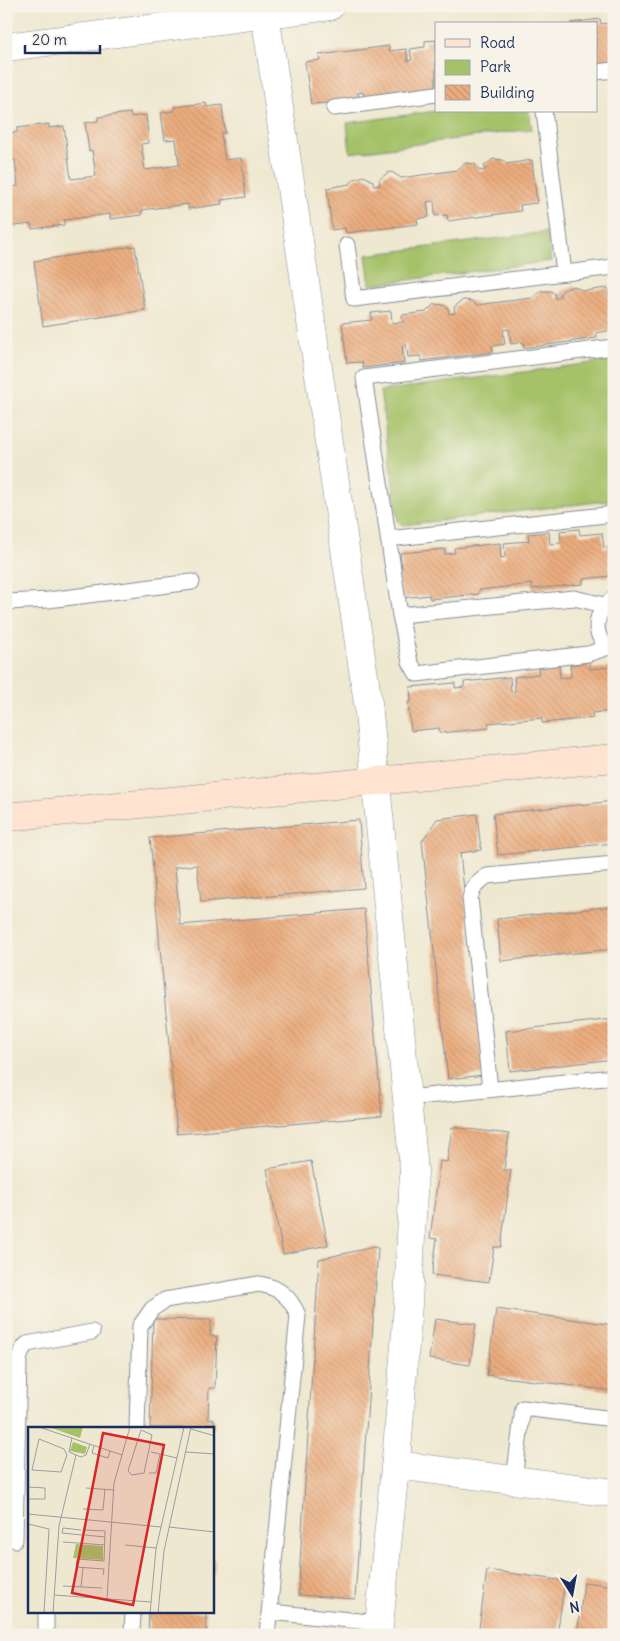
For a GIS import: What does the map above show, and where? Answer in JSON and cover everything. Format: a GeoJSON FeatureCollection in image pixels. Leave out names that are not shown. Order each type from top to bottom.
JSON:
{"type":"FeatureCollection","features":[{"type":"Feature","properties":{"kind":"street"},"geometry":{"type":"LineString","coordinates":[[6,47],[330,6]]}},
{"type":"Feature","properties":{"kind":"street"},"geometry":{"type":"LineString","coordinates":[[266,14],[368,703],[414,1170],[408,1304],[396,1465],[378,1629]]}},
{"type":"Feature","properties":{"kind":"street"},"geometry":{"type":"LineString","coordinates":[[6,817],[614,758]]}},
{"type":"Feature","properties":{"kind":"street"},"geometry":{"type":"LineString","coordinates":[[396,1465],[614,1492]]}},
{"type":"Feature","properties":{"kind":"lane"},"geometry":{"type":"LineString","coordinates":[[598,72],[614,70]]}},
{"type":"Feature","properties":{"kind":"lane"},"geometry":{"type":"LineString","coordinates":[[334,108],[435,94]]}},
{"type":"Feature","properties":{"kind":"lane"},"geometry":{"type":"LineString","coordinates":[[544,112],[564,273]]}},
{"type":"Feature","properties":{"kind":"lane"},"geometry":{"type":"LineString","coordinates":[[347,245],[354,299],[614,266]]}},
{"type":"Feature","properties":{"kind":"lane"},"geometry":{"type":"LineString","coordinates":[[611,648],[588,654],[417,674],[410,662],[400,615],[364,378],[614,347]]}},
{"type":"Feature","properties":{"kind":"lane"},"geometry":{"type":"LineString","coordinates":[[388,539],[614,514]]}},
{"type":"Feature","properties":{"kind":"lane"},"geometry":{"type":"LineString","coordinates":[[6,602],[48,600],[192,582]]}},
{"type":"Feature","properties":{"kind":"lane"},"geometry":{"type":"LineString","coordinates":[[400,615],[574,598],[609,602]]}},
{"type":"Feature","properties":{"kind":"lane"},"geometry":{"type":"LineString","coordinates":[[609,602],[598,614],[596,624],[602,641],[611,648]]}},
{"type":"Feature","properties":{"kind":"lane"},"geometry":{"type":"LineString","coordinates":[[490,1089],[470,898],[472,891],[476,884],[487,876],[614,864]]}},
{"type":"Feature","properties":{"kind":"lane"},"geometry":{"type":"LineString","coordinates":[[407,1098],[614,1077]]}},
{"type":"Feature","properties":{"kind":"lane"},"geometry":{"type":"LineString","coordinates":[[137,1427],[140,1326],[152,1308],[165,1300],[259,1284],[270,1286],[288,1298],[298,1315],[267,1635]]}},
{"type":"Feature","properties":{"kind":"lane"},"geometry":{"type":"LineString","coordinates":[[17,1541],[19,1360],[22,1350],[28,1344],[92,1332]]}},
{"type":"Feature","properties":{"kind":"lane"},"geometry":{"type":"LineString","coordinates":[[514,1480],[523,1408],[614,1419]]}},
{"type":"Feature","properties":{"kind":"lane"},"geometry":{"type":"LineString","coordinates":[[270,1612],[378,1629]]}},
{"type":"Feature","properties":{"kind":"lane"},"geometry":{"type":"LineString","coordinates":[[46,1614],[46,1635]]}},
{"type":"Feature","properties":{"kind":"lane"},"geometry":{"type":"LineString","coordinates":[[132,1614],[132,1635]]}},
{"type":"Feature","properties":{"kind":"green space"},"geometry":{"type":"Polygon","coordinates":[[[435,111],[529,112],[532,129],[350,153],[347,123],[435,111]]]}},
{"type":"Feature","properties":{"kind":"green space"},"geometry":{"type":"Polygon","coordinates":[[[547,232],[551,261],[370,285],[366,255],[547,232]]]}},
{"type":"Feature","properties":{"kind":"green space"},"geometry":{"type":"Polygon","coordinates":[[[614,360],[614,500],[403,525],[398,521],[380,391],[614,360]]]}},
{"type":"Feature","properties":{"kind":"building"},"geometry":{"type":"Polygon","coordinates":[[[600,19],[601,24],[614,22],[614,64],[598,67],[598,22],[578,22],[600,19]]]}},
{"type":"Feature","properties":{"kind":"building"},"geometry":{"type":"Polygon","coordinates":[[[435,40],[435,88],[365,100],[363,92],[358,93],[359,101],[311,104],[305,62],[320,60],[319,55],[389,46],[389,51],[406,49],[408,61],[412,60],[410,49],[425,47],[425,41],[435,40]]]}},
{"type":"Feature","properties":{"kind":"building"},"geometry":{"type":"Polygon","coordinates":[[[206,103],[207,107],[222,105],[225,133],[221,133],[225,160],[241,158],[246,197],[221,200],[222,204],[188,209],[188,204],[142,210],[142,215],[110,219],[110,214],[64,220],[64,225],[32,229],[31,224],[6,227],[6,188],[18,186],[15,160],[8,161],[6,133],[17,132],[17,128],[49,124],[49,128],[64,126],[71,179],[96,176],[92,150],[89,151],[85,123],[98,121],[98,117],[130,113],[131,117],[146,115],[149,143],[141,144],[145,170],[179,165],[176,139],[165,140],[161,113],[174,111],[174,107],[206,103]]]}},
{"type":"Feature","properties":{"kind":"building"},"geometry":{"type":"Polygon","coordinates":[[[493,159],[503,160],[507,164],[532,160],[537,203],[520,205],[521,211],[448,221],[447,215],[435,216],[434,201],[427,202],[429,217],[417,219],[418,224],[346,233],[345,228],[332,230],[327,188],[350,184],[354,179],[364,176],[373,181],[374,186],[380,185],[379,180],[387,173],[392,172],[401,178],[457,170],[465,163],[475,164],[480,171],[485,170],[484,166],[493,159]]]}},
{"type":"Feature","properties":{"kind":"building"},"geometry":{"type":"Polygon","coordinates":[[[135,246],[145,310],[43,326],[34,261],[135,246]]]}},
{"type":"Feature","properties":{"kind":"building"},"geometry":{"type":"Polygon","coordinates":[[[574,286],[583,291],[608,288],[613,330],[596,333],[597,338],[524,348],[523,342],[511,344],[509,329],[503,330],[505,344],[492,346],[493,352],[421,361],[421,356],[408,357],[406,344],[402,345],[404,363],[363,368],[362,362],[347,363],[342,323],[372,320],[371,313],[391,311],[392,323],[403,322],[402,315],[426,312],[434,304],[444,305],[448,308],[449,314],[455,313],[454,307],[463,300],[473,301],[477,305],[532,298],[540,291],[551,291],[555,294],[555,298],[560,298],[563,290],[574,286]]]}},
{"type":"Feature","properties":{"kind":"building"},"geometry":{"type":"Polygon","coordinates":[[[579,529],[580,535],[602,533],[604,548],[608,547],[611,576],[583,579],[583,584],[532,589],[532,584],[479,590],[479,594],[430,599],[429,595],[401,598],[398,569],[402,568],[400,553],[445,549],[445,554],[455,553],[454,548],[500,543],[501,558],[505,557],[504,543],[529,541],[528,534],[549,532],[550,544],[561,543],[560,531],[579,529]]]}},
{"type":"Feature","properties":{"kind":"building"},"geometry":{"type":"Polygon","coordinates":[[[589,662],[590,669],[612,667],[614,711],[592,713],[593,718],[542,723],[542,718],[488,723],[489,728],[440,733],[439,728],[411,731],[408,702],[411,702],[410,687],[455,683],[455,688],[464,687],[464,682],[510,677],[511,692],[515,691],[514,677],[539,674],[538,668],[559,665],[560,678],[571,677],[570,665],[589,662]]]}},
{"type":"Feature","properties":{"kind":"building"},"geometry":{"type":"Polygon","coordinates":[[[614,801],[614,843],[498,855],[493,814],[614,801]]]}},
{"type":"Feature","properties":{"kind":"building"},"geometry":{"type":"Polygon","coordinates":[[[477,814],[481,850],[460,853],[484,1075],[448,1079],[422,841],[437,819],[477,814]]]}},
{"type":"Feature","properties":{"kind":"building"},"geometry":{"type":"Polygon","coordinates":[[[359,820],[364,888],[201,902],[197,865],[175,867],[180,925],[364,909],[382,1116],[177,1134],[150,838],[359,820]]]}},
{"type":"Feature","properties":{"kind":"building"},"geometry":{"type":"Polygon","coordinates":[[[614,906],[614,949],[501,961],[497,919],[614,906]]]}},
{"type":"Feature","properties":{"kind":"building"},"geometry":{"type":"Polygon","coordinates":[[[614,1019],[614,1059],[510,1071],[506,1031],[614,1019]]]}},
{"type":"Feature","properties":{"kind":"building"},"geometry":{"type":"Polygon","coordinates":[[[452,1127],[509,1134],[504,1170],[511,1170],[501,1247],[494,1247],[489,1282],[432,1275],[437,1239],[430,1238],[440,1161],[447,1162],[452,1127]]]}},
{"type":"Feature","properties":{"kind":"building"},"geometry":{"type":"Polygon","coordinates":[[[311,1161],[328,1245],[283,1254],[267,1169],[311,1161]]]}},
{"type":"Feature","properties":{"kind":"building"},"geometry":{"type":"Polygon","coordinates":[[[374,1247],[378,1248],[355,1599],[298,1595],[319,1259],[374,1247]]]}},
{"type":"Feature","properties":{"kind":"building"},"geometry":{"type":"Polygon","coordinates":[[[496,1309],[614,1325],[614,1391],[487,1375],[496,1309]]]}},
{"type":"Feature","properties":{"kind":"building"},"geometry":{"type":"Polygon","coordinates":[[[153,1319],[211,1320],[210,1336],[217,1336],[215,1388],[209,1388],[208,1419],[214,1419],[214,1427],[150,1427],[153,1319]]]}},
{"type":"Feature","properties":{"kind":"building"},"geometry":{"type":"Polygon","coordinates":[[[435,1319],[476,1324],[470,1365],[429,1359],[435,1319]]]}},
{"type":"Feature","properties":{"kind":"building"},"geometry":{"type":"Polygon","coordinates":[[[487,1570],[565,1581],[557,1635],[478,1635],[487,1570]]]}},
{"type":"Feature","properties":{"kind":"building"},"geometry":{"type":"Polygon","coordinates":[[[584,1582],[614,1586],[614,1635],[577,1635],[584,1582]]]}},
{"type":"Feature","properties":{"kind":"building"},"geometry":{"type":"Polygon","coordinates":[[[149,1614],[206,1614],[206,1635],[148,1635],[149,1614]]]}}]}
